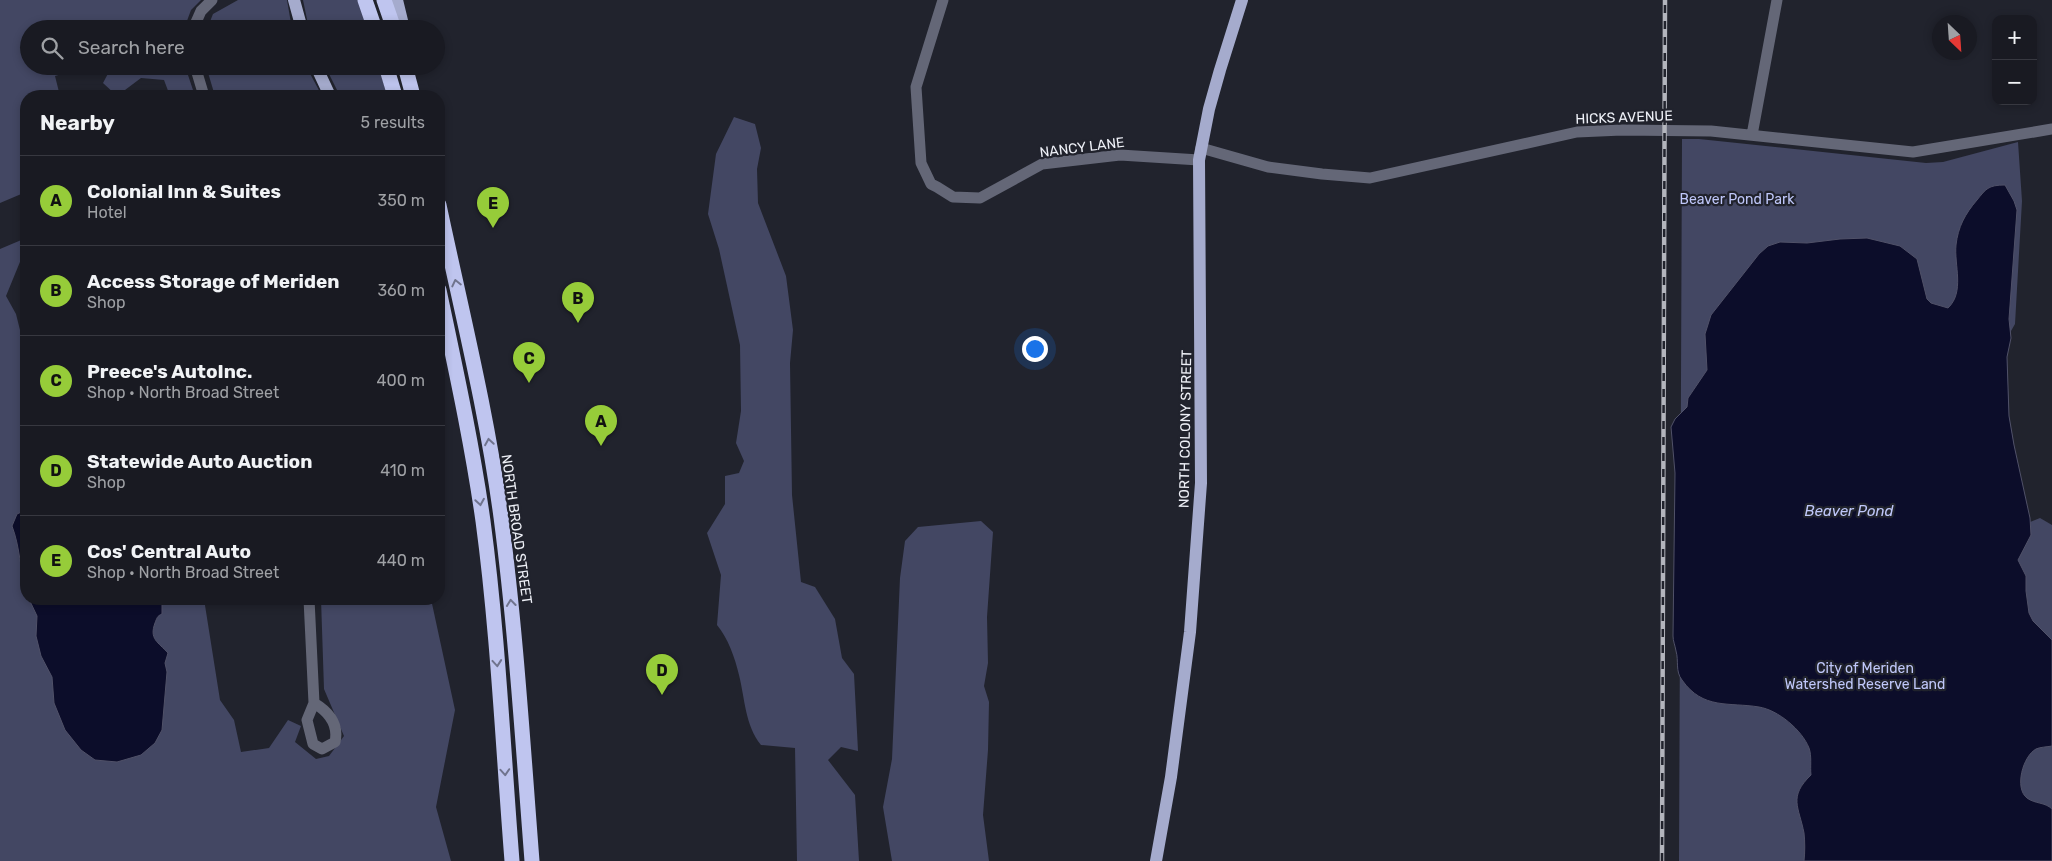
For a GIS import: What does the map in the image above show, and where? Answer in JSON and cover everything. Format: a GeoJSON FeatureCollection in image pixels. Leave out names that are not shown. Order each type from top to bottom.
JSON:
{"type":"FeatureCollection","features":[{"type":"Feature","properties":{"kind":"highway"},"geometry":{"type":"LineString","coordinates":[[365,0],[372,20]]}},
{"type":"Feature","properties":{"kind":"highway"},"geometry":{"type":"LineString","coordinates":[[384,0],[391,20]]}},
{"type":"Feature","properties":{"kind":"highway"},"geometry":{"type":"LineString","coordinates":[[388,75],[392,90]]}},
{"type":"Feature","properties":{"kind":"highway"},"geometry":{"type":"LineString","coordinates":[[408,75],[412,90]]}},
{"type":"Feature","properties":{"kind":"highway","name":"NORTH BROAD STREET"},"geometry":{"type":"LineString","coordinates":[[445,233],[479,390],[501,516],[512,609],[532,861]]}},
{"type":"Feature","properties":{"kind":"highway"},"geometry":{"type":"LineString","coordinates":[[445,318],[465,413],[483,520],[499,690],[512,861]]}},
{"type":"Feature","properties":{"kind":"highway"},"geometry":{"type":"LineString","coordinates":[[499,690],[518,687]]}},
{"type":"Feature","properties":{"kind":"main road"},"geometry":{"type":"LineString","coordinates":[[294,0],[300,20]]}},
{"type":"Feature","properties":{"kind":"main road"},"geometry":{"type":"LineString","coordinates":[[397,0],[402,20]]}},
{"type":"Feature","properties":{"kind":"main road","name":"NORTH COLONY STREET"},"geometry":{"type":"LineString","coordinates":[[1156,861],[1171,777],[1190,632],[1201,483],[1200,154],[1220,70],[1242,0]]}},
{"type":"Feature","properties":{"kind":"main road"},"geometry":{"type":"LineString","coordinates":[[320,75],[327,90]]}},
{"type":"Feature","properties":{"kind":"main road"},"geometry":{"type":"LineString","coordinates":[[414,75],[414,90]]}},
{"type":"Feature","properties":{"kind":"main road"},"geometry":{"type":"LineString","coordinates":[[445,335],[452,351]]}},
{"type":"Feature","properties":{"kind":"street"},"geometry":{"type":"LineString","coordinates":[[197,20],[201,11],[212,0]]}},
{"type":"Feature","properties":{"kind":"street","name":"NANCY LANE"},"geometry":{"type":"LineString","coordinates":[[942,0],[916,87],[921,163],[931,184],[953,197],[980,198],[1042,164],[1120,155],[1200,154]]}},
{"type":"Feature","properties":{"kind":"street"},"geometry":{"type":"LineString","coordinates":[[1752,135],[1777,0]]}},
{"type":"Feature","properties":{"kind":"street"},"geometry":{"type":"LineString","coordinates":[[198,75],[202,90]]}},
{"type":"Feature","properties":{"kind":"street","name":"HICKS AVENUE"},"geometry":{"type":"LineString","coordinates":[[1200,154],[1268,167],[1370,178],[1577,132],[1687,130],[1913,152],[2052,130]]}},
{"type":"Feature","properties":{"kind":"street"},"geometry":{"type":"LineString","coordinates":[[309,605],[314,703]]}},
{"type":"Feature","properties":{"kind":"green space"},"geometry":{"type":"Polygon","coordinates":[[[0,0],[201,0],[191,10],[187,20],[20,20],[20,75],[58,75],[55,76],[58,90],[20,90],[20,195],[0,203],[0,0]]]}},
{"type":"Feature","properties":{"kind":"green space"},"geometry":{"type":"Polygon","coordinates":[[[238,0],[287,0],[290,20],[211,20],[213,14],[238,0]]]}},
{"type":"Feature","properties":{"kind":"green space"},"geometry":{"type":"Polygon","coordinates":[[[303,0],[358,0],[365,20],[307,20],[303,0]]]}},
{"type":"Feature","properties":{"kind":"green space"},"geometry":{"type":"Polygon","coordinates":[[[107,75],[188,75],[193,90],[168,90],[164,80],[141,78],[125,90],[111,90],[103,83],[107,75]]]}},
{"type":"Feature","properties":{"kind":"green space"},"geometry":{"type":"Polygon","coordinates":[[[209,75],[311,75],[319,90],[213,90],[209,75]]]}},
{"type":"Feature","properties":{"kind":"green space"},"geometry":{"type":"Polygon","coordinates":[[[330,75],[381,75],[385,90],[337,90],[330,75]]]}},
{"type":"Feature","properties":{"kind":"green space"},"geometry":{"type":"Polygon","coordinates":[[[734,117],[755,124],[761,148],[757,169],[758,203],[786,276],[793,330],[790,363],[792,495],[801,582],[815,587],[835,619],[842,658],[854,674],[858,751],[841,747],[828,760],[855,795],[859,861],[797,861],[795,748],[761,745],[752,729],[746,712],[733,655],[725,636],[717,625],[721,575],[707,533],[725,504],[725,476],[739,473],[744,461],[736,443],[741,411],[740,345],[719,249],[708,214],[716,154],[734,117]]]}},
{"type":"Feature","properties":{"kind":"green space","name":"Beaver Pond"},"geometry":{"type":"Polygon","coordinates":[[[1682,139],[1699,139],[1926,163],[1943,162],[2018,142],[2022,201],[2015,324],[2011,331],[2007,357],[2009,416],[2030,522],[2040,518],[2052,525],[2052,861],[1679,861],[1682,139]]]}},
{"type":"Feature","properties":{"kind":"green space"},"geometry":{"type":"Polygon","coordinates":[[[20,241],[20,262],[6,296],[16,314],[20,330],[20,605],[205,605],[220,700],[234,720],[241,752],[269,748],[288,720],[301,726],[295,742],[316,759],[329,756],[344,736],[324,689],[321,605],[432,605],[455,710],[436,807],[451,861],[0,861],[0,249],[20,241]]]}},
{"type":"Feature","properties":{"kind":"green space"},"geometry":{"type":"Polygon","coordinates":[[[981,521],[993,532],[987,617],[988,663],[984,686],[989,702],[988,750],[983,815],[989,861],[892,861],[883,807],[892,759],[900,578],[905,541],[918,527],[981,521]]]}},
{"type":"Feature","properties":{"kind":"water","name":"Beaver Pond"},"geometry":{"type":"Polygon","coordinates":[[[2005,185],[2017,210],[2009,319],[2011,338],[2007,357],[2009,416],[2030,518],[2031,535],[2018,560],[2026,576],[2029,613],[2033,621],[2052,640],[2052,746],[2038,748],[2027,758],[2022,772],[2021,787],[2027,798],[2052,809],[2052,861],[1804,861],[1804,833],[1797,796],[1811,775],[1810,751],[1806,741],[1789,722],[1774,712],[1759,707],[1717,703],[1708,700],[1690,690],[1680,677],[1673,636],[1675,473],[1671,427],[1675,419],[1687,407],[1688,398],[1707,370],[1705,334],[1711,315],[1759,254],[1768,246],[1780,242],[1807,243],[1867,238],[1900,246],[1917,259],[1927,299],[1931,303],[1948,308],[1956,294],[1958,278],[1956,245],[1958,232],[1963,221],[1985,190],[2005,185]]]}},
{"type":"Feature","properties":{"kind":"water"},"geometry":{"type":"Polygon","coordinates":[[[20,513],[20,562],[12,526],[17,514],[20,513]]]}},
{"type":"Feature","properties":{"kind":"water"},"geometry":{"type":"Polygon","coordinates":[[[32,605],[162,605],[162,614],[157,618],[153,633],[156,640],[168,653],[165,663],[167,672],[162,730],[155,743],[141,755],[117,762],[95,760],[81,750],[65,730],[54,703],[52,677],[41,656],[36,636],[37,616],[32,605]]]}},
{"type":"Feature","properties":{"kind":"railway"},"geometry":{"type":"LineString","coordinates":[[1662,861],[1665,0]]}},
{"type":"Feature","properties":{"kind":"place","name":"Cos' Central Auto"},"geometry":{"type":"Point","coordinates":[493,228]}},
{"type":"Feature","properties":{"kind":"place","name":"Access Storage of Meriden"},"geometry":{"type":"Point","coordinates":[578,323]}},
{"type":"Feature","properties":{"kind":"place","name":"Preece's AutoInc."},"geometry":{"type":"Point","coordinates":[529,383]}},
{"type":"Feature","properties":{"kind":"place","name":"Colonial Inn & Suites"},"geometry":{"type":"Point","coordinates":[601,446]}},
{"type":"Feature","properties":{"kind":"place","name":"Statewide Auto Auction"},"geometry":{"type":"Point","coordinates":[662,695]}},
{"type":"Feature","properties":{"kind":"park label","name":"Beaver Pond Park"},"geometry":{"type":"Point","coordinates":[1737,199]}},
{"type":"Feature","properties":{"kind":"park label","name":"City of Meriden Watershed Reserve Land"},"geometry":{"type":"Point","coordinates":[1865,676]}}]}
